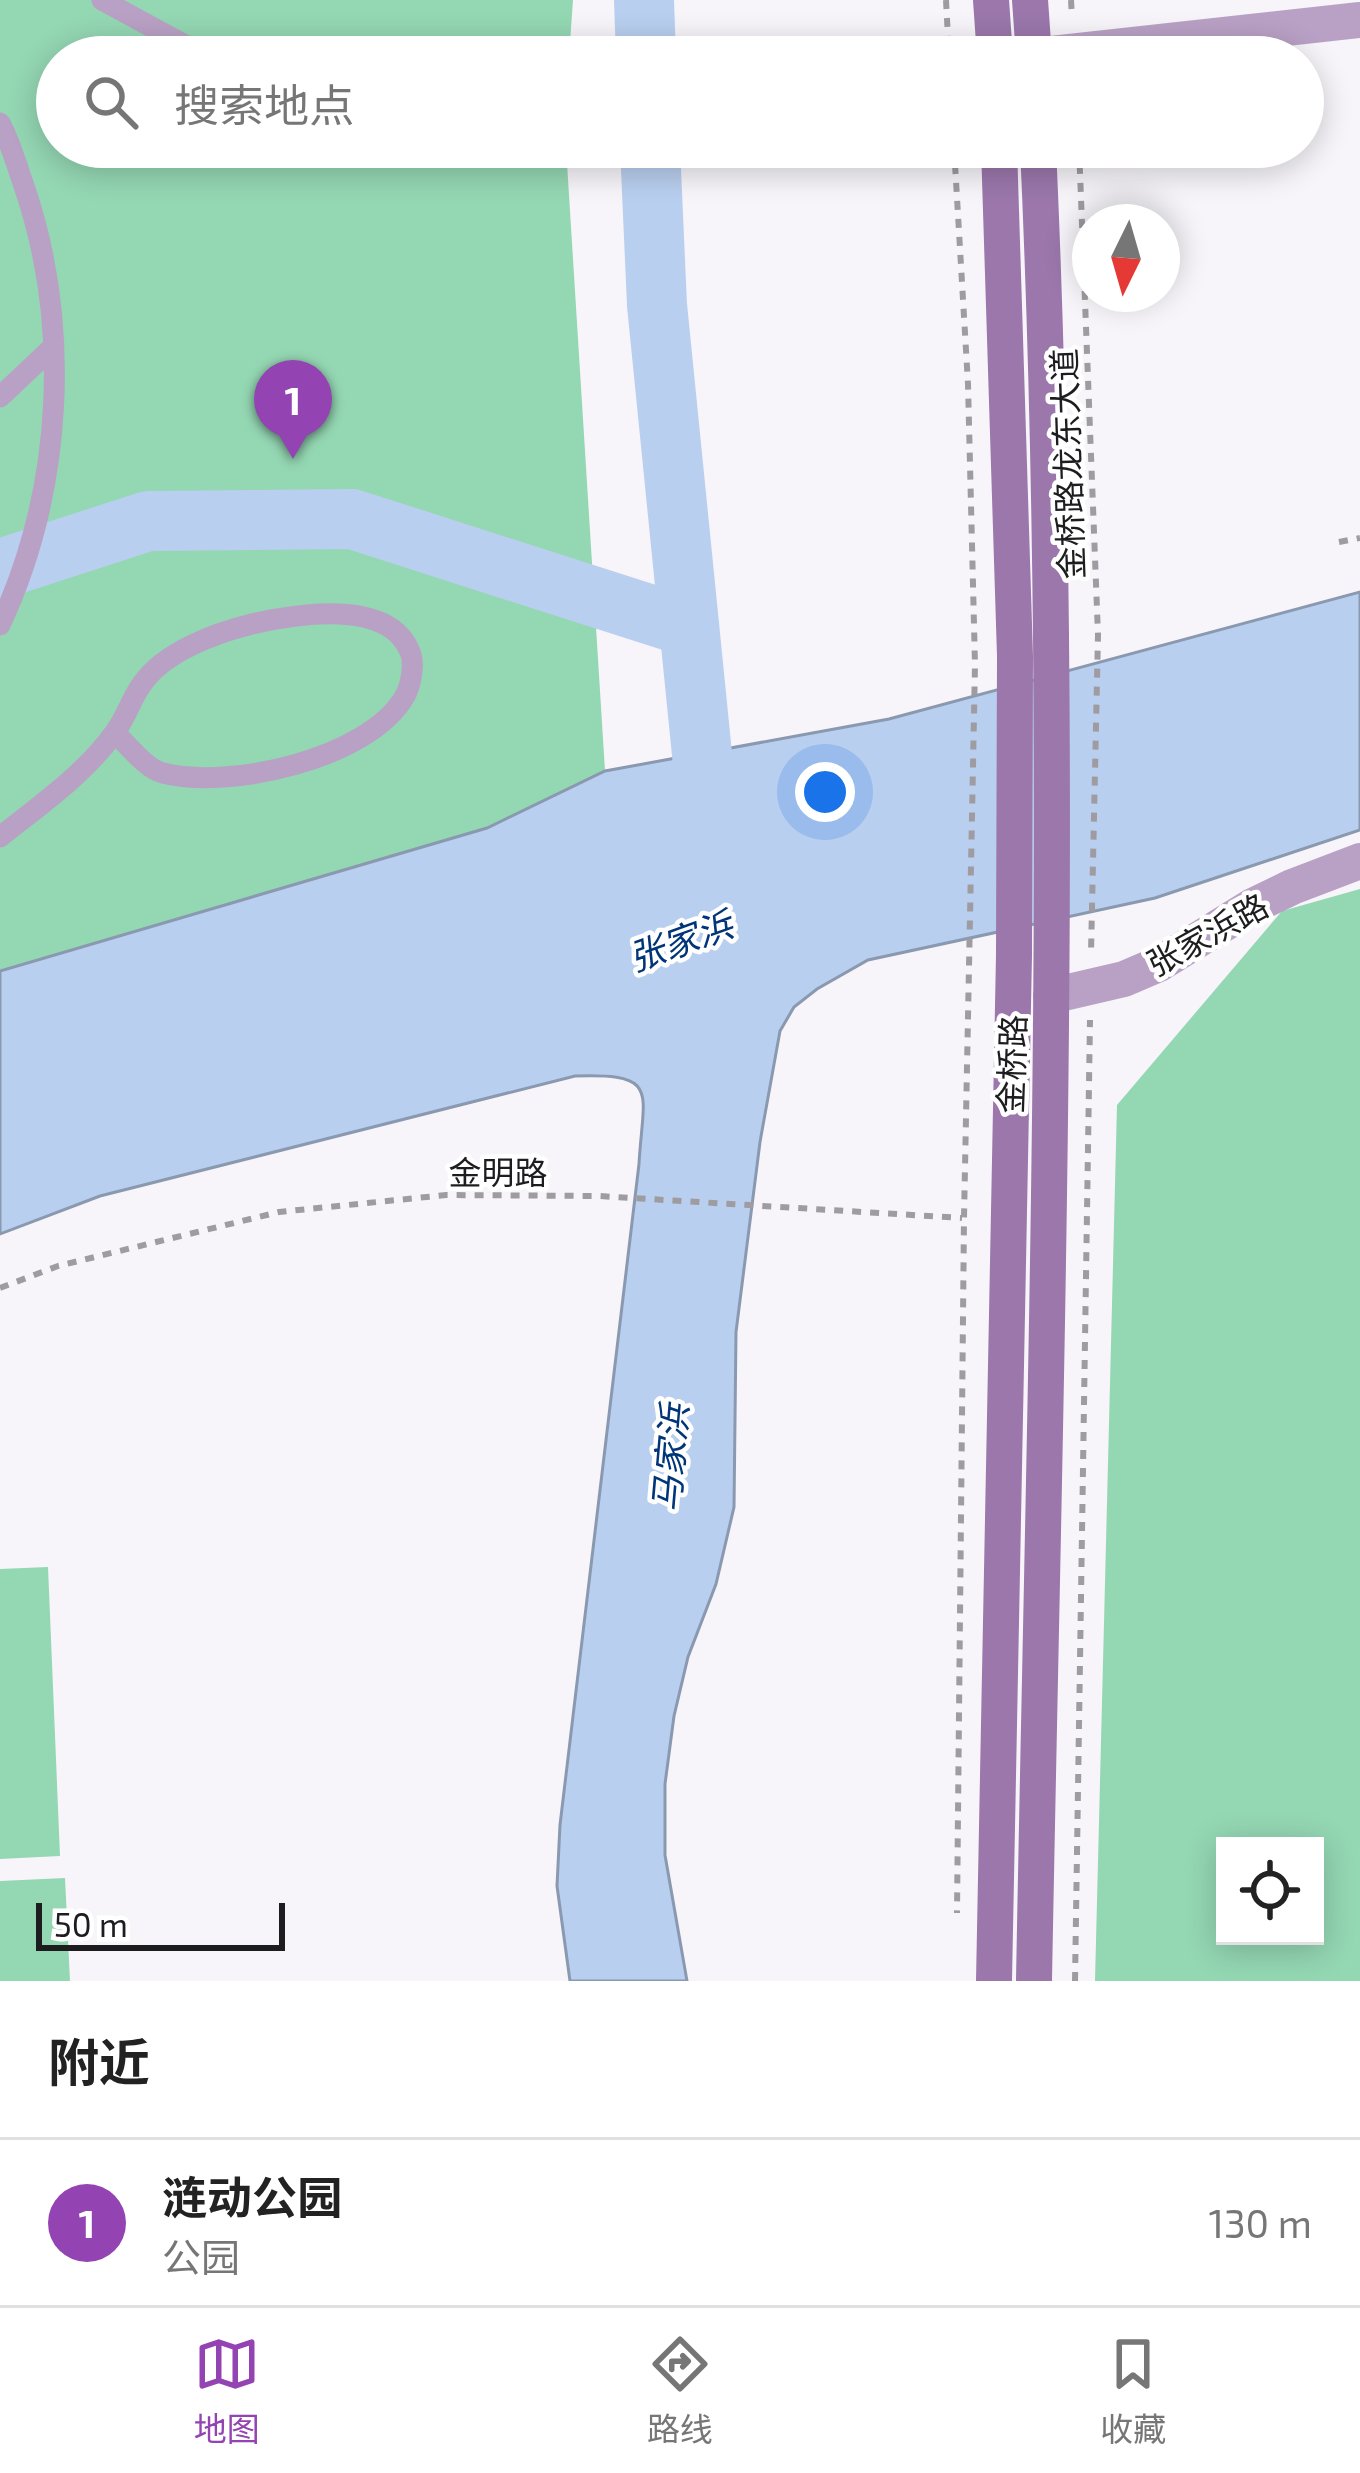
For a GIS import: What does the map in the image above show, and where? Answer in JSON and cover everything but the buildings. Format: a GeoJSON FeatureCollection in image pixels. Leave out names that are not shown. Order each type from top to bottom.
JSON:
{"type":"FeatureCollection","features":[{"type":"Feature","properties":{"kind":"main road"},"geometry":{"type":"LineString","coordinates":[[991,0],[994,36]]}},
{"type":"Feature","properties":{"kind":"main road"},"geometry":{"type":"LineString","coordinates":[[1030,0],[1033,36]]}},
{"type":"Feature","properties":{"kind":"main road","name":"金桥路"},"geometry":{"type":"LineString","coordinates":[[994,1981],[1014,955],[1015,656],[1000,168]]}},
{"type":"Feature","properties":{"kind":"main road","name":"金桥路"},"geometry":{"type":"LineString","coordinates":[[1034,1981],[1053,647],[1039,168]]}},
{"type":"Feature","properties":{"kind":"street"},"geometry":{"type":"LineString","coordinates":[[1219,36],[1360,20]]}},
{"type":"Feature","properties":{"kind":"street","name":"张家浜路"},"geometry":{"type":"LineString","coordinates":[[1051,996],[1091,988],[1159,964],[1292,886],[1360,861]]}},
{"type":"Feature","properties":{"kind":"lane"},"geometry":{"type":"LineString","coordinates":[[102,0],[168,36]]}},
{"type":"Feature","properties":{"kind":"lane"},"geometry":{"type":"LineString","coordinates":[[0,123],[41,234],[53,347],[50,457],[22,577],[0,625]]}},
{"type":"Feature","properties":{"kind":"lane"},"geometry":{"type":"LineString","coordinates":[[0,397],[53,347]]}},
{"type":"Feature","properties":{"kind":"lane"},"geometry":{"type":"LineString","coordinates":[[0,837],[62,788],[115,733],[144,681],[172,656],[235,628],[290,615],[368,617],[404,638],[413,659],[406,695],[377,726],[292,768],[227,777],[158,772],[115,733]]}},
{"type":"Feature","properties":{"kind":"path"},"geometry":{"type":"LineString","coordinates":[[946,0],[948,36]]}},
{"type":"Feature","properties":{"kind":"path"},"geometry":{"type":"LineString","coordinates":[[955,168],[968,384],[975,665],[957,1933]]}},
{"type":"Feature","properties":{"kind":"path","name":"金桥路龙东大道"},"geometry":{"type":"LineString","coordinates":[[1075,1981],[1098,635],[1080,168]]}},
{"type":"Feature","properties":{"kind":"path"},"geometry":{"type":"LineString","coordinates":[[1339,542],[1360,538]]}},
{"type":"Feature","properties":{"kind":"path","name":"金明路"},"geometry":{"type":"LineString","coordinates":[[0,1288],[58,1267],[279,1212],[446,1195],[599,1196],[1007,1220]]}},
{"type":"Feature","properties":{"kind":"green space"},"geometry":{"type":"Polygon","coordinates":[[[0,0],[573,0],[570,36],[36,36],[36,168],[567,168],[605,771],[487,828],[0,971],[0,0]]]}},
{"type":"Feature","properties":{"kind":"green space"},"geometry":{"type":"Polygon","coordinates":[[[1360,889],[1360,1981],[1095,1981],[1117,1105],[1282,911],[1360,889]]]}},
{"type":"Feature","properties":{"kind":"green space"},"geometry":{"type":"Polygon","coordinates":[[[48,1567],[60,1856],[0,1859],[0,1569],[48,1567]]]}},
{"type":"Feature","properties":{"kind":"green space"},"geometry":{"type":"Polygon","coordinates":[[[65,1878],[70,1981],[0,1981],[0,1881],[65,1878]]]}},
{"type":"Feature","properties":{"kind":"water"},"geometry":{"type":"Polygon","coordinates":[[[1360,592],[1360,830],[1155,898],[868,960],[794,1007],[780,1031],[760,1142],[736,1332],[734,1507],[716,1584],[688,1657],[665,1784],[665,1855],[687,1981],[570,1981],[557,1886],[560,1825],[639,1164],[641,1092],[622,1078],[575,1076],[100,1196],[0,1234],[0,971],[487,828],[605,771],[889,719],[1360,592]]]}},
{"type":"Feature","properties":{"kind":"waterway"},"geometry":{"type":"LineString","coordinates":[[644,0],[645,36]]}},
{"type":"Feature","properties":{"kind":"waterway"},"geometry":{"type":"LineString","coordinates":[[651,168],[657,305],[710,834]]}},
{"type":"Feature","properties":{"kind":"waterway"},"geometry":{"type":"LineString","coordinates":[[0,569],[148,521],[352,519],[689,627]]}},
{"type":"Feature","properties":{"kind":"place","name":"涟动公园"},"geometry":{"type":"Point","coordinates":[293,459]}},
{"type":"Feature","properties":{"kind":"water label","name":"张家浜"},"geometry":{"type":"Point","coordinates":[680,940]}},
{"type":"Feature","properties":{"kind":"water label","name":"马家浜"},"geometry":{"type":"Point","coordinates":[669,1458]}}]}
